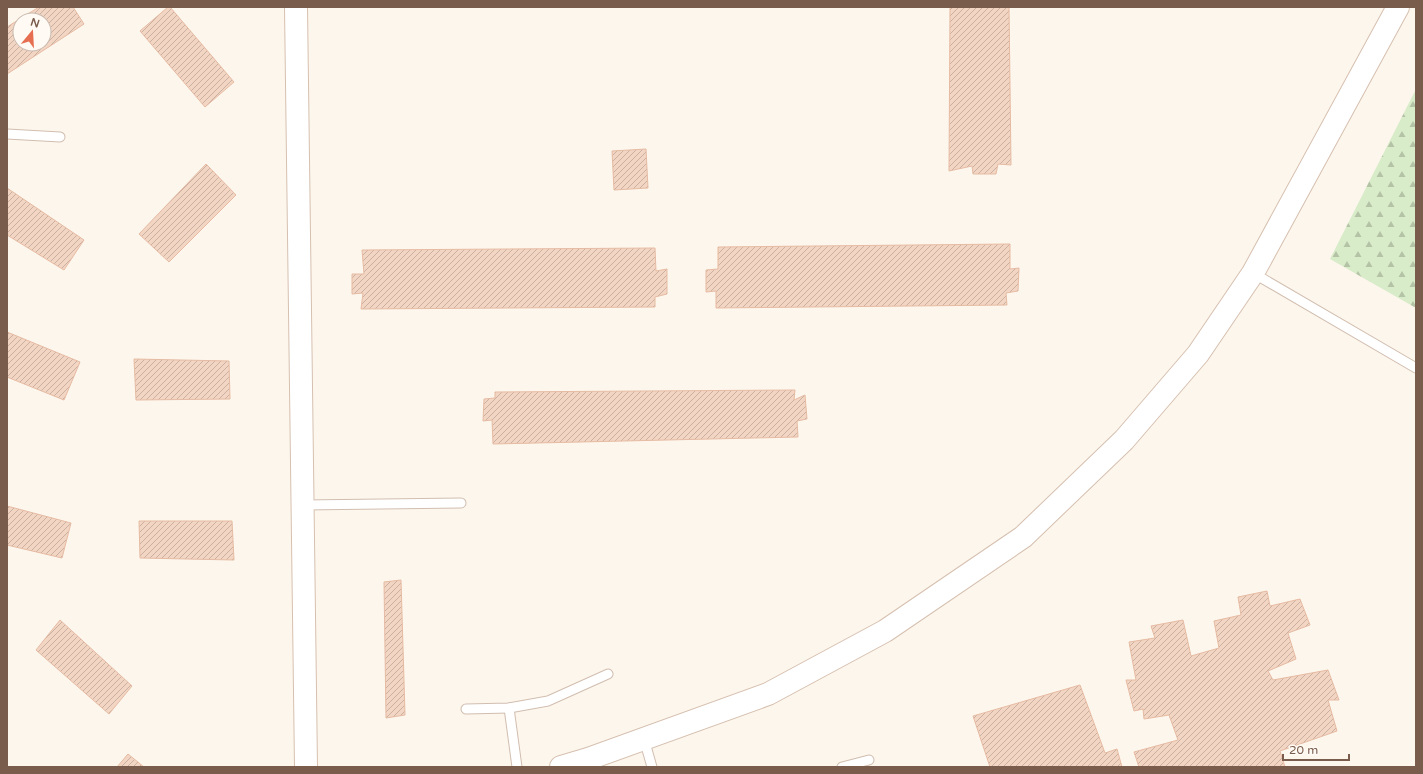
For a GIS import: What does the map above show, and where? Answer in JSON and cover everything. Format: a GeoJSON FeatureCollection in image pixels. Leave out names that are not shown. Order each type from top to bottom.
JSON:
{"type":"FeatureCollection","features":[{"type":"Feature","properties":{"kind":"street"},"geometry":{"type":"LineString","coordinates":[[296,7],[306,767]]}},
{"type":"Feature","properties":{"kind":"street"},"geometry":{"type":"LineString","coordinates":[[561,767],[768,694],[885,631],[1023,537],[1124,440],[1198,354],[1253,273],[1398,7]]}},
{"type":"Feature","properties":{"kind":"lane"},"geometry":{"type":"LineString","coordinates":[[7,134],[60,137]]}},
{"type":"Feature","properties":{"kind":"lane"},"geometry":{"type":"LineString","coordinates":[[1253,273],[1416,368]]}},
{"type":"Feature","properties":{"kind":"lane"},"geometry":{"type":"LineString","coordinates":[[303,505],[461,503]]}},
{"type":"Feature","properties":{"kind":"lane"},"geometry":{"type":"LineString","coordinates":[[466,709],[509,708],[548,700],[608,674]]}},
{"type":"Feature","properties":{"kind":"lane"},"geometry":{"type":"LineString","coordinates":[[509,708],[517,767]]}},
{"type":"Feature","properties":{"kind":"lane"},"geometry":{"type":"LineString","coordinates":[[644,739],[652,767]]}},
{"type":"Feature","properties":{"kind":"lane"},"geometry":{"type":"LineString","coordinates":[[842,767],[869,760]]}},
{"type":"Feature","properties":{"kind":"green space"},"geometry":{"type":"Polygon","coordinates":[[[1416,89],[1416,308],[1330,259],[1416,89]]]}},
{"type":"Feature","properties":{"kind":"building"},"geometry":{"type":"Polygon","coordinates":[[[39,7],[73,7],[84,24],[52,45],[52,12],[31,12],[39,7]]]}},
{"type":"Feature","properties":{"kind":"building"},"geometry":{"type":"Polygon","coordinates":[[[168,7],[170,7],[234,82],[205,107],[140,31],[168,7]]]}},
{"type":"Feature","properties":{"kind":"building"},"geometry":{"type":"Polygon","coordinates":[[[950,7],[1009,7],[1011,165],[998,164],[996,174],[973,174],[972,166],[949,171],[950,7]]]}},
{"type":"Feature","properties":{"kind":"building"},"geometry":{"type":"Polygon","coordinates":[[[12,24],[12,52],[41,52],[7,74],[7,27],[12,24]]]}},
{"type":"Feature","properties":{"kind":"building"},"geometry":{"type":"Polygon","coordinates":[[[646,149],[648,188],[614,190],[612,151],[646,149]]]}},
{"type":"Feature","properties":{"kind":"building"},"geometry":{"type":"Polygon","coordinates":[[[206,164],[236,195],[169,262],[139,234],[206,164]]]}},
{"type":"Feature","properties":{"kind":"building"},"geometry":{"type":"Polygon","coordinates":[[[7,188],[84,240],[64,270],[7,235],[7,188]]]}},
{"type":"Feature","properties":{"kind":"building"},"geometry":{"type":"Polygon","coordinates":[[[1010,244],[1010,269],[1019,268],[1018,291],[1006,293],[1007,305],[716,308],[716,291],[706,292],[706,270],[718,269],[718,247],[1010,244]]]}},
{"type":"Feature","properties":{"kind":"building"},"geometry":{"type":"Polygon","coordinates":[[[655,248],[656,271],[667,269],[667,294],[655,297],[655,307],[361,309],[363,293],[352,294],[352,274],[364,274],[362,250],[655,248]]]}},
{"type":"Feature","properties":{"kind":"building"},"geometry":{"type":"Polygon","coordinates":[[[7,332],[80,362],[64,400],[7,377],[7,332]]]}},
{"type":"Feature","properties":{"kind":"building"},"geometry":{"type":"Polygon","coordinates":[[[134,359],[229,361],[230,399],[136,400],[134,359]]]}},
{"type":"Feature","properties":{"kind":"building"},"geometry":{"type":"Polygon","coordinates":[[[795,390],[794,400],[805,395],[807,419],[797,421],[798,437],[493,444],[492,420],[483,421],[484,399],[495,398],[495,392],[795,390]]]}},
{"type":"Feature","properties":{"kind":"building"},"geometry":{"type":"Polygon","coordinates":[[[7,506],[71,523],[62,558],[7,545],[7,506]]]}},
{"type":"Feature","properties":{"kind":"building"},"geometry":{"type":"Polygon","coordinates":[[[139,521],[232,521],[234,560],[140,558],[139,521]]]}},
{"type":"Feature","properties":{"kind":"building"},"geometry":{"type":"Polygon","coordinates":[[[401,580],[405,715],[386,718],[384,582],[401,580]]]}},
{"type":"Feature","properties":{"kind":"building"},"geometry":{"type":"Polygon","coordinates":[[[1267,591],[1270,606],[1300,599],[1310,625],[1288,633],[1296,659],[1268,671],[1273,680],[1328,670],[1339,700],[1328,700],[1337,731],[1280,751],[1285,767],[1139,767],[1134,752],[1178,740],[1169,715],[1144,719],[1143,709],[1134,711],[1126,680],[1136,680],[1129,642],[1155,638],[1151,626],[1183,620],[1191,656],[1219,648],[1214,621],[1241,615],[1238,597],[1267,591]]]}},
{"type":"Feature","properties":{"kind":"building"},"geometry":{"type":"Polygon","coordinates":[[[60,620],[132,686],[109,714],[36,650],[60,620]]]}},
{"type":"Feature","properties":{"kind":"building"},"geometry":{"type":"Polygon","coordinates":[[[1080,685],[1105,753],[1117,749],[1122,767],[990,767],[973,716],[1080,685]]]}},
{"type":"Feature","properties":{"kind":"building"},"geometry":{"type":"Polygon","coordinates":[[[128,754],[144,767],[117,767],[128,754]]]}}]}
